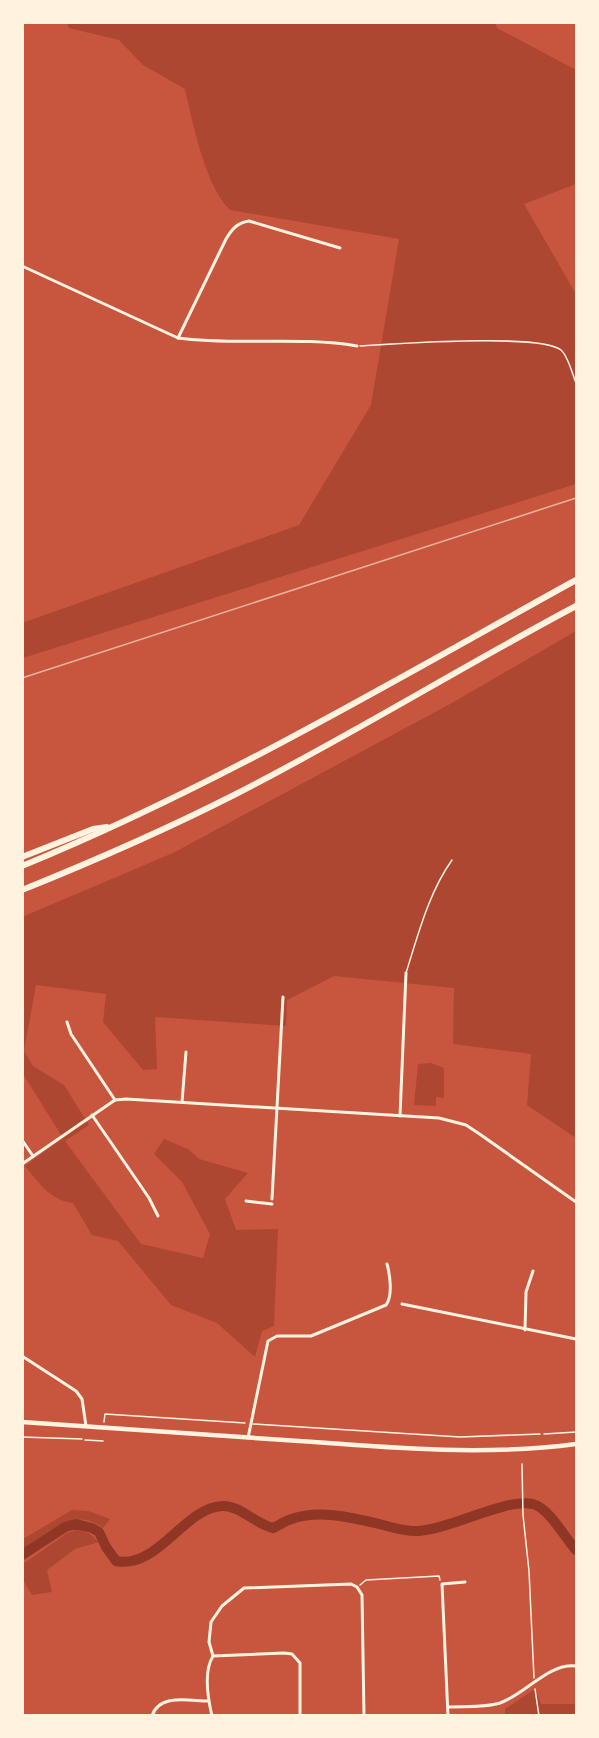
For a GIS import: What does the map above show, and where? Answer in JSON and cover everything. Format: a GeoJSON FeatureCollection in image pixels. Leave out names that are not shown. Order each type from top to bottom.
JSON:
{"type":"FeatureCollection","features":[{"type":"Feature","properties":{"kind":"highway"},"geometry":{"type":"LineString","coordinates":[[22,866],[221,776],[285,743],[576,580]]}},
{"type":"Feature","properties":{"kind":"highway"},"geometry":{"type":"LineString","coordinates":[[22,892],[234,795],[370,722],[576,606]]}},
{"type":"Feature","properties":{"kind":"highway"},"geometry":{"type":"LineString","coordinates":[[22,856],[93,829],[116,825]]}},
{"type":"Feature","properties":{"kind":"main road"},"geometry":{"type":"LineString","coordinates":[[22,1422],[372,1447],[523,1449],[576,1444]]}},
{"type":"Feature","properties":{"kind":"street"},"geometry":{"type":"LineString","coordinates":[[178,338],[226,239],[232,229],[240,223],[249,221],[340,248]]}},
{"type":"Feature","properties":{"kind":"street"},"geometry":{"type":"LineString","coordinates":[[22,266],[178,338],[202,341],[333,342],[357,346]]}},
{"type":"Feature","properties":{"kind":"street"},"geometry":{"type":"LineString","coordinates":[[400,1116],[406,974]]}},
{"type":"Feature","properties":{"kind":"street"},"geometry":{"type":"LineString","coordinates":[[272,1199],[283,997]]}},
{"type":"Feature","properties":{"kind":"street"},"geometry":{"type":"LineString","coordinates":[[67,1022],[71,1034],[115,1100]]}},
{"type":"Feature","properties":{"kind":"street"},"geometry":{"type":"LineString","coordinates":[[183,1102],[186,1052]]}},
{"type":"Feature","properties":{"kind":"street"},"geometry":{"type":"LineString","coordinates":[[22,1164],[115,1100],[440,1118],[466,1125],[576,1202]]}},
{"type":"Feature","properties":{"kind":"street"},"geometry":{"type":"LineString","coordinates":[[92,1115],[149,1198],[158,1216]]}},
{"type":"Feature","properties":{"kind":"street"},"geometry":{"type":"LineString","coordinates":[[22,1140],[33,1156]]}},
{"type":"Feature","properties":{"kind":"street"},"geometry":{"type":"LineString","coordinates":[[246,1201],[272,1204]]}},
{"type":"Feature","properties":{"kind":"street"},"geometry":{"type":"LineString","coordinates":[[248,1438],[268,1341],[277,1336],[311,1336],[386,1305],[389,1301],[390,1275],[387,1264]]}},
{"type":"Feature","properties":{"kind":"street"},"geometry":{"type":"LineString","coordinates":[[525,1330],[526,1292],[533,1271]]}},
{"type":"Feature","properties":{"kind":"street"},"geometry":{"type":"LineString","coordinates":[[402,1304],[576,1339]]}},
{"type":"Feature","properties":{"kind":"street"},"geometry":{"type":"LineString","coordinates":[[22,1356],[76,1391],[82,1399],[86,1426]]}},
{"type":"Feature","properties":{"kind":"street"},"geometry":{"type":"LineString","coordinates":[[213,1656],[209,1642],[211,1622],[222,1606],[244,1588],[344,1582],[357,1587],[362,1594],[364,1716]]}},
{"type":"Feature","properties":{"kind":"street"},"geometry":{"type":"LineString","coordinates":[[448,1716],[442,1584],[465,1582]]}},
{"type":"Feature","properties":{"kind":"street"},"geometry":{"type":"LineString","coordinates":[[212,1716],[209,1701],[209,1662],[213,1656],[284,1653],[297,1658],[300,1663],[300,1716]]}},
{"type":"Feature","properties":{"kind":"street"},"geometry":{"type":"LineString","coordinates":[[448,1707],[498,1704],[557,1669],[576,1666]]}},
{"type":"Feature","properties":{"kind":"street"},"geometry":{"type":"LineString","coordinates":[[152,1716],[156,1707],[162,1702],[209,1701]]}},
{"type":"Feature","properties":{"kind":"lane"},"geometry":{"type":"LineString","coordinates":[[406,974],[423,921],[443,873],[452,860]]}},
{"type":"Feature","properties":{"kind":"lane"},"geometry":{"type":"LineString","coordinates":[[250,1423],[460,1437],[540,1434]]}},
{"type":"Feature","properties":{"kind":"lane"},"geometry":{"type":"LineString","coordinates":[[85,1440],[103,1441]]}},
{"type":"Feature","properties":{"kind":"path"},"geometry":{"type":"LineString","coordinates":[[357,346],[513,341],[551,344],[562,351],[576,382]]}},
{"type":"Feature","properties":{"kind":"path"},"geometry":{"type":"LineString","coordinates":[[105,1414],[250,1423]]}},
{"type":"Feature","properties":{"kind":"path"},"geometry":{"type":"LineString","coordinates":[[540,1434],[576,1432]]}},
{"type":"Feature","properties":{"kind":"path"},"geometry":{"type":"LineString","coordinates":[[22,1437],[85,1440]]}},
{"type":"Feature","properties":{"kind":"path"},"geometry":{"type":"LineString","coordinates":[[522,1464],[534,1683],[539,1716]]}},
{"type":"Feature","properties":{"kind":"path"},"geometry":{"type":"LineString","coordinates":[[357,1587],[366,1580],[439,1576],[442,1584]]}},
{"type":"Feature","properties":{"kind":"shaded area"},"geometry":{"type":"Polygon","coordinates":[[[67,23],[495,23],[497,28],[576,70],[576,184],[524,204],[576,294],[576,484],[23,658],[22,623],[299,525],[371,405],[399,239],[230,210],[221,200],[207,170],[185,89],[143,65],[119,40],[69,28],[67,23]]]}},
{"type":"Feature","properties":{"kind":"shaded area"},"geometry":{"type":"Polygon","coordinates":[[[576,631],[576,1138],[527,1105],[531,1054],[453,1044],[454,988],[334,976],[287,1000],[286,1026],[155,1017],[157,1069],[143,1070],[103,1022],[106,994],[36,985],[24,1051],[33,1066],[64,1085],[89,1125],[65,1141],[141,1244],[203,1258],[210,1234],[182,1182],[154,1154],[164,1139],[188,1149],[199,1159],[248,1173],[225,1199],[236,1230],[278,1229],[274,1326],[262,1331],[255,1357],[217,1323],[171,1305],[118,1241],[92,1235],[73,1203],[51,1194],[25,1166],[63,1138],[23,1074],[22,917],[173,853],[450,704],[576,631]]]}},
{"type":"Feature","properties":{"kind":"shaded area"},"geometry":{"type":"Polygon","coordinates":[[[431,1063],[444,1068],[444,1098],[436,1097],[436,1106],[414,1105],[418,1064],[431,1063]]]}},
{"type":"Feature","properties":{"kind":"shaded area"},"geometry":{"type":"Polygon","coordinates":[[[72,1510],[88,1511],[110,1519],[103,1528],[81,1519],[61,1524],[23,1549],[23,1539],[72,1510]]]}},
{"type":"Feature","properties":{"kind":"shaded area"},"geometry":{"type":"Polygon","coordinates":[[[79,1529],[90,1534],[99,1542],[75,1549],[47,1570],[52,1592],[32,1595],[23,1580],[23,1563],[67,1533],[79,1529]]]}},
{"type":"Feature","properties":{"kind":"shaded area"},"geometry":{"type":"Polygon","coordinates":[[[535,1689],[541,1704],[576,1704],[576,1715],[505,1715],[505,1709],[535,1689]]]}},
{"type":"Feature","properties":{"kind":"waterway"},"geometry":{"type":"LineString","coordinates":[[22,1555],[65,1527],[76,1524],[99,1532],[116,1561],[131,1561],[158,1548],[208,1509],[222,1506],[235,1508],[273,1528],[300,1517],[322,1515],[419,1531],[521,1503],[533,1504],[545,1511],[576,1550]]}},
{"type":"Feature","properties":{"kind":"railway"},"geometry":{"type":"LineString","coordinates":[[22,678],[576,498]]}}]}
